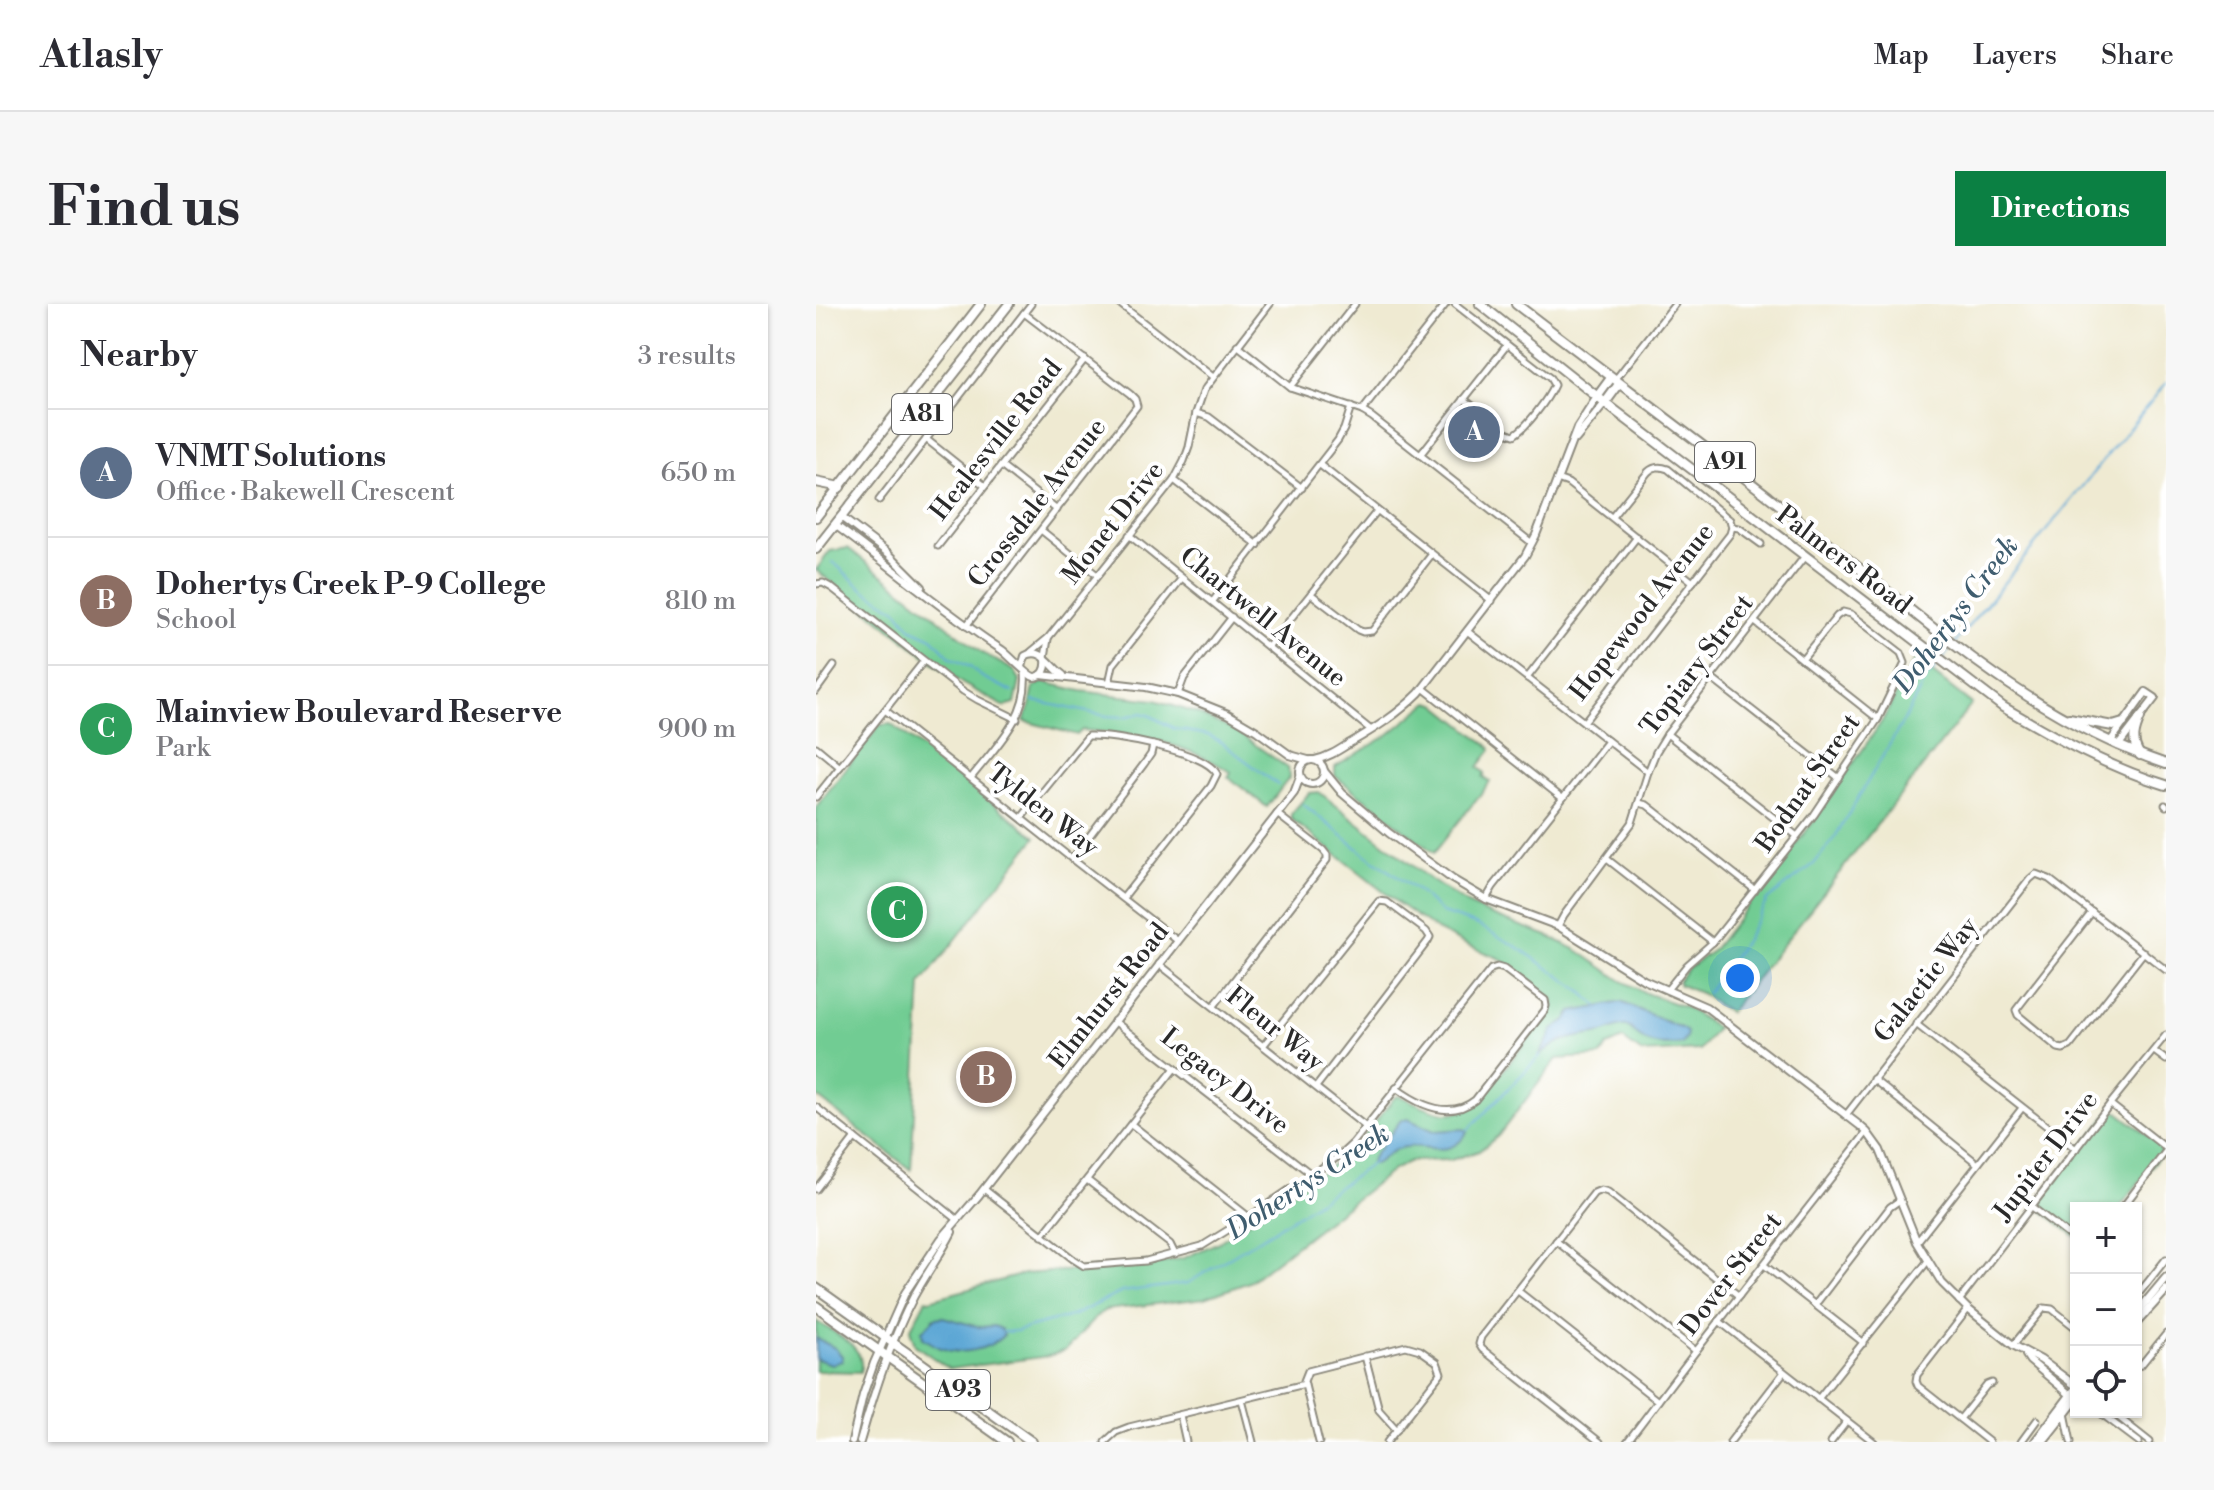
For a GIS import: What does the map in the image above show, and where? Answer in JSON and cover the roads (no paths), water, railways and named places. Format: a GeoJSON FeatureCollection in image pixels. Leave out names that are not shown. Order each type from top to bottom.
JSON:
{"type":"FeatureCollection","features":[{"type":"Feature","properties":{"kind":"highway","name":"A81"},"geometry":{"type":"LineString","coordinates":[[819,511],[981,304]]}},
{"type":"Feature","properties":{"kind":"highway","name":"A81"},"geometry":{"type":"LineString","coordinates":[[816,549],[1009,304]]}},
{"type":"Feature","properties":{"kind":"highway","name":"Palmers Road"},"geometry":{"type":"LineString","coordinates":[[1480,304],[2003,707],[2065,744],[2166,785]]}},
{"type":"Feature","properties":{"kind":"highway","name":"Palmers Road"},"geometry":{"type":"LineString","coordinates":[[1516,304],[1719,458],[1985,669],[2057,715],[2114,744],[2166,764]]}},
{"type":"Feature","properties":{"kind":"highway"},"geometry":{"type":"LineString","coordinates":[[1601,400],[1615,381]]}},
{"type":"Feature","properties":{"kind":"highway"},"geometry":{"type":"LineString","coordinates":[[816,482],[840,487]]}},
{"type":"Feature","properties":{"kind":"highway"},"geometry":{"type":"LineString","coordinates":[[819,511],[838,521]]}},
{"type":"Feature","properties":{"kind":"highway"},"geometry":{"type":"LineString","coordinates":[[2057,715],[2113,726],[2123,723]]}},
{"type":"Feature","properties":{"kind":"highway"},"geometry":{"type":"LineString","coordinates":[[2140,718],[2134,742],[2140,755]]}},
{"type":"Feature","properties":{"kind":"highway"},"geometry":{"type":"LineString","coordinates":[[2104,762],[2114,744]]}},
{"type":"Feature","properties":{"kind":"highway","name":"A93"},"geometry":{"type":"LineString","coordinates":[[816,1288],[1032,1442]]}},
{"type":"Feature","properties":{"kind":"highway","name":"A93"},"geometry":{"type":"LineString","coordinates":[[819,1308],[1007,1442]]}},
{"type":"Feature","properties":{"kind":"main road"},"geometry":{"type":"LineString","coordinates":[[2142,1307],[2166,1278]]}},
{"type":"Feature","properties":{"kind":"main road"},"geometry":{"type":"LineString","coordinates":[[2142,1316],[2166,1290]]}},
{"type":"Feature","properties":{"kind":"main road"},"geometry":{"type":"LineString","coordinates":[[2035,1442],[2070,1398]]}},
{"type":"Feature","properties":{"kind":"main road"},"geometry":{"type":"LineString","coordinates":[[2042,1442],[2070,1402]]}},
{"type":"Feature","properties":{"kind":"street"},"geometry":{"type":"LineString","coordinates":[[879,500],[1031,304]]}},
{"type":"Feature","properties":{"kind":"street"},"geometry":{"type":"LineString","coordinates":[[1120,304],[1213,377]]}},
{"type":"Feature","properties":{"kind":"street","name":"Monet Drive"},"geometry":{"type":"LineString","coordinates":[[1030,653],[1048,638],[1174,480],[1189,447],[1204,390],[1270,304]]}},
{"type":"Feature","properties":{"kind":"street"},"geometry":{"type":"LineString","coordinates":[[1290,387],[1355,304]]}},
{"type":"Feature","properties":{"kind":"street"},"geometry":{"type":"LineString","coordinates":[[1362,411],[1446,304]]}},
{"type":"Feature","properties":{"kind":"street"},"geometry":{"type":"LineString","coordinates":[[1455,304],[1550,378],[1554,385],[1518,434],[1514,435],[1464,399]]}},
{"type":"Feature","properties":{"kind":"street"},"geometry":{"type":"LineString","coordinates":[[1615,381],[1675,304]]}},
{"type":"Feature","properties":{"kind":"street"},"geometry":{"type":"LineString","coordinates":[[1024,313],[1085,359]]}},
{"type":"Feature","properties":{"kind":"street"},"geometry":{"type":"LineString","coordinates":[[1237,345],[1290,387],[1362,411],[1533,543]]}},
{"type":"Feature","properties":{"kind":"street"},"geometry":{"type":"LineString","coordinates":[[1420,455],[1507,345]]}},
{"type":"Feature","properties":{"kind":"street","name":"Crossdale Avenue"},"geometry":{"type":"LineString","coordinates":[[966,626],[1135,409],[1137,403],[1130,394],[1085,359]]}},
{"type":"Feature","properties":{"kind":"street","name":"Healesville Road"},"geometry":{"type":"LineString","coordinates":[[938,546],[1085,359]]}},
{"type":"Feature","properties":{"kind":"street"},"geometry":{"type":"LineString","coordinates":[[1300,774],[1303,763],[1334,754],[1372,731],[1407,705],[1423,688],[1519,566],[1533,543],[1584,417],[1601,400]]}},
{"type":"Feature","properties":{"kind":"street"},"geometry":{"type":"LineString","coordinates":[[1213,601],[1320,465],[1344,429],[1351,407]]}},
{"type":"Feature","properties":{"kind":"street"},"geometry":{"type":"LineString","coordinates":[[1196,413],[1209,417],[1302,488]]}},
{"type":"Feature","properties":{"kind":"street"},"geometry":{"type":"LineString","coordinates":[[926,439],[985,486]]}},
{"type":"Feature","properties":{"kind":"street"},"geometry":{"type":"LineString","coordinates":[[1320,465],[1492,601]]}},
{"type":"Feature","properties":{"kind":"street"},"geometry":{"type":"LineString","coordinates":[[1001,466],[1057,510]]}},
{"type":"Feature","properties":{"kind":"street"},"geometry":{"type":"LineString","coordinates":[[1612,517],[1648,472],[1652,468],[1662,467],[1730,520],[1732,527],[1739,528],[1761,544]]}},
{"type":"Feature","properties":{"kind":"street"},"geometry":{"type":"LineString","coordinates":[[1557,479],[1568,483],[1693,582]]}},
{"type":"Feature","properties":{"kind":"street"},"geometry":{"type":"LineString","coordinates":[[1174,480],[1258,545]]}},
{"type":"Feature","properties":{"kind":"street"},"geometry":{"type":"LineString","coordinates":[[816,499],[819,511]]}},
{"type":"Feature","properties":{"kind":"street"},"geometry":{"type":"LineString","coordinates":[[1268,647],[1377,511]]}},
{"type":"Feature","properties":{"kind":"street"},"geometry":{"type":"LineString","coordinates":[[838,521],[888,553],[942,606],[1024,670],[1039,676],[1146,687],[1178,694],[1228,714],[1290,755],[1320,762],[1342,793],[1418,856],[1452,879],[1486,899],[1558,926],[1644,980],[1694,1001],[1715,1014],[1867,1132],[1880,1150],[1917,1242],[1943,1284],[1968,1309],[2024,1352],[2030,1361],[2070,1389]]}},
{"type":"Feature","properties":{"kind":"street","name":"Hopewood Avenue"},"geometry":{"type":"LineString","coordinates":[[1584,722],[1730,534],[1732,527]]}},
{"type":"Feature","properties":{"kind":"street"},"geometry":{"type":"LineString","coordinates":[[1041,530],[1097,575]]}},
{"type":"Feature","properties":{"kind":"street","name":"Chartwell Avenue"},"geometry":{"type":"LineString","coordinates":[[1129,535],[1372,731]]}},
{"type":"Feature","properties":{"kind":"street"},"geometry":{"type":"LineString","coordinates":[[1527,678],[1637,537]]}},
{"type":"Feature","properties":{"kind":"street"},"geometry":{"type":"LineString","coordinates":[[1311,594],[1358,630],[1372,631],[1432,554]]}},
{"type":"Feature","properties":{"kind":"street","name":"Topiary Street"},"geometry":{"type":"LineString","coordinates":[[1558,926],[1632,823],[1648,772],[1667,734],[1805,556]]}},
{"type":"Feature","properties":{"kind":"street"},"geometry":{"type":"LineString","coordinates":[[1109,683],[1113,665],[1182,578]]}},
{"type":"Feature","properties":{"kind":"street"},"geometry":{"type":"LineString","coordinates":[[816,584],[823,583],[832,588],[923,662],[978,700],[1017,719]]}},
{"type":"Feature","properties":{"kind":"street","name":"Bodnat Street"},"geometry":{"type":"LineString","coordinates":[[1667,990],[1680,972],[1713,942],[1839,778],[1878,719],[1905,659],[1851,614],[1843,612],[1802,659]]}},
{"type":"Feature","properties":{"kind":"street"},"geometry":{"type":"LineString","coordinates":[[1178,694],[1184,678],[1232,617]]}},
{"type":"Feature","properties":{"kind":"street"},"geometry":{"type":"LineString","coordinates":[[1755,622],[1878,719]]}},
{"type":"Feature","properties":{"kind":"street"},"geometry":{"type":"LineString","coordinates":[[1467,631],[1648,772]]}},
{"type":"Feature","properties":{"kind":"street","name":"Monet Drive"},"geometry":{"type":"LineString","coordinates":[[1045,658],[1048,638]]}},
{"type":"Feature","properties":{"kind":"street"},"geometry":{"type":"LineString","coordinates":[[1004,652],[1040,653],[1065,677]]}},
{"type":"Feature","properties":{"kind":"street"},"geometry":{"type":"LineString","coordinates":[[971,778],[1017,719],[1026,690],[1024,658],[1030,653]]}},
{"type":"Feature","properties":{"kind":"street"},"geometry":{"type":"LineString","coordinates":[[1026,690],[1046,669],[1045,658]]}},
{"type":"Feature","properties":{"kind":"street"},"geometry":{"type":"LineString","coordinates":[[816,797],[923,662]]}},
{"type":"Feature","properties":{"kind":"street"},"geometry":{"type":"LineString","coordinates":[[816,691],[834,666]]}},
{"type":"Feature","properties":{"kind":"street"},"geometry":{"type":"LineString","coordinates":[[1711,678],[1839,778]]}},
{"type":"Feature","properties":{"kind":"street"},"geometry":{"type":"LineString","coordinates":[[1423,688],[1562,798]]}},
{"type":"Feature","properties":{"kind":"street"},"geometry":{"type":"LineString","coordinates":[[2146,692],[2155,698],[2114,744],[2123,723],[2146,692]]}},
{"type":"Feature","properties":{"kind":"street","name":"Tylden Way"},"geometry":{"type":"LineString","coordinates":[[885,710],[1178,941]]}},
{"type":"Feature","properties":{"kind":"street"},"geometry":{"type":"LineString","coordinates":[[1667,734],[1797,836]]}},
{"type":"Feature","properties":{"kind":"street"},"geometry":{"type":"LineString","coordinates":[[1022,817],[1088,736],[1176,751],[1216,770],[1217,775],[1211,786],[1123,898]]}},
{"type":"Feature","properties":{"kind":"street"},"geometry":{"type":"LineString","coordinates":[[1486,899],[1608,741]]}},
{"type":"Feature","properties":{"kind":"street"},"geometry":{"type":"LineString","coordinates":[[1072,859],[1144,764],[1153,745]]}},
{"type":"Feature","properties":{"kind":"street"},"geometry":{"type":"LineString","coordinates":[[816,747],[840,767]]}},
{"type":"Feature","properties":{"kind":"street"},"geometry":{"type":"LineString","coordinates":[[1312,784],[1322,779],[1334,754]]}},
{"type":"Feature","properties":{"kind":"street"},"geometry":{"type":"LineString","coordinates":[[1290,755],[1305,783],[1322,785],[1342,793]]}},
{"type":"Feature","properties":{"kind":"street","name":"Elmhurst Road"},"geometry":{"type":"LineString","coordinates":[[860,1442],[887,1357],[889,1340],[905,1293],[917,1274],[941,1239],[984,1189],[1294,793],[1300,774]]}},
{"type":"Feature","properties":{"kind":"street","name":"Elmhurst Road"},"geometry":{"type":"LineString","coordinates":[[1294,793],[1312,784]]}},
{"type":"Feature","properties":{"kind":"street"},"geometry":{"type":"LineString","coordinates":[[1639,803],[1647,805],[1755,890]]}},
{"type":"Feature","properties":{"kind":"street"},"geometry":{"type":"LineString","coordinates":[[1214,1006],[1327,860],[1323,850],[1277,814]]}},
{"type":"Feature","properties":{"kind":"street"},"geometry":{"type":"LineString","coordinates":[[1607,859],[1713,942]]}},
{"type":"Feature","properties":{"kind":"street","name":"Galactic Way"},"geometry":{"type":"LineString","coordinates":[[1846,1115],[2030,879],[2040,874],[2092,912]]}},
{"type":"Feature","properties":{"kind":"street"},"geometry":{"type":"LineString","coordinates":[[1263,1046],[1379,901],[1387,902],[1426,931],[1430,937],[1428,941],[1316,1087]]}},
{"type":"Feature","properties":{"kind":"street"},"geometry":{"type":"LineString","coordinates":[[2144,952],[2070,1046],[2058,1048],[2018,1015],[2016,1010],[2092,912],[2144,952],[2166,970]]}},
{"type":"Feature","properties":{"kind":"street","name":"Fleur Way"},"geometry":{"type":"LineString","coordinates":[[1159,964],[1366,1127]]}},
{"type":"Feature","properties":{"kind":"street"},"geometry":{"type":"LineString","coordinates":[[984,1189],[1084,1266],[1146,1261],[1202,1246],[1347,1150],[1366,1127],[1396,1088],[1489,971],[1497,967],[1504,969],[1545,1000],[1545,1010],[1475,1100],[1459,1110],[1443,1110],[1396,1088]]}},
{"type":"Feature","properties":{"kind":"street","name":"Legacy Drive"},"geometry":{"type":"LineString","coordinates":[[1114,1021],[1311,1174]]}},
{"type":"Feature","properties":{"kind":"street"},"geometry":{"type":"LineString","coordinates":[[1916,1024],[2076,1149]]}},
{"type":"Feature","properties":{"kind":"street","name":"Jupiter Drive"},"geometry":{"type":"LineString","coordinates":[[1959,1301],[2166,1035]]}},
{"type":"Feature","properties":{"kind":"street"},"geometry":{"type":"LineString","coordinates":[[2154,1050],[2166,1060]]}},
{"type":"Feature","properties":{"kind":"street"},"geometry":{"type":"LineString","coordinates":[[1042,1236],[1175,1068]]}},
{"type":"Feature","properties":{"kind":"street"},"geometry":{"type":"LineString","coordinates":[[1873,1079],[1978,1164]]}},
{"type":"Feature","properties":{"kind":"street"},"geometry":{"type":"LineString","coordinates":[[2110,1104],[2166,1150],[2127,1202]]}},
{"type":"Feature","properties":{"kind":"street"},"geometry":{"type":"LineString","coordinates":[[816,1107],[957,1223]]}},
{"type":"Feature","properties":{"kind":"street"},"geometry":{"type":"LineString","coordinates":[[1917,1242],[2022,1108]]}},
{"type":"Feature","properties":{"kind":"street"},"geometry":{"type":"LineString","coordinates":[[1131,1124],[1249,1217]]}},
{"type":"Feature","properties":{"kind":"street","name":"Dover Street"},"geometry":{"type":"LineString","coordinates":[[1627,1442],[1867,1132]]}},
{"type":"Feature","properties":{"kind":"street"},"geometry":{"type":"LineString","coordinates":[[816,1189],[855,1138]]}},
{"type":"Feature","properties":{"kind":"street"},"geometry":{"type":"LineString","coordinates":[[1087,1180],[1170,1244],[1175,1254]]}},
{"type":"Feature","properties":{"kind":"street"},"geometry":{"type":"LineString","coordinates":[[1600,1442],[1479,1344],[1481,1337],[1594,1193],[1605,1190],[1739,1296]]}},
{"type":"Feature","properties":{"kind":"street"},"geometry":{"type":"LineString","coordinates":[[1815,1305],[1891,1206],[1900,1200]]}},
{"type":"Feature","properties":{"kind":"street"},"geometry":{"type":"LineString","coordinates":[[2032,1207],[2070,1236]]}},
{"type":"Feature","properties":{"kind":"street"},"geometry":{"type":"LineString","coordinates":[[1556,1241],[1696,1351]]}},
{"type":"Feature","properties":{"kind":"street"},"geometry":{"type":"LineString","coordinates":[[2142,1285],[2166,1259]]}},
{"type":"Feature","properties":{"kind":"street"},"geometry":{"type":"LineString","coordinates":[[1818,1399],[1927,1262]]}},
{"type":"Feature","properties":{"kind":"street"},"geometry":{"type":"LineString","coordinates":[[1764,1265],[1864,1343]]}},
{"type":"Feature","properties":{"kind":"street"},"geometry":{"type":"LineString","coordinates":[[1518,1291],[1658,1401]]}},
{"type":"Feature","properties":{"kind":"street"},"geometry":{"type":"LineString","coordinates":[[2013,1345],[2044,1308],[2052,1309],[2070,1323]]}},
{"type":"Feature","properties":{"kind":"street"},"geometry":{"type":"LineString","coordinates":[[1968,1309],[1916,1378],[1918,1386],[1989,1442]]}},
{"type":"Feature","properties":{"kind":"street"},"geometry":{"type":"LineString","coordinates":[[1719,1321],[1874,1442]]}},
{"type":"Feature","properties":{"kind":"street"},"geometry":{"type":"LineString","coordinates":[[2142,1364],[2166,1334]]}},
{"type":"Feature","properties":{"kind":"street","name":"Elmhurst Road"},"geometry":{"type":"LineString","coordinates":[[852,1442],[863,1395],[879,1351],[889,1340]]}},
{"type":"Feature","properties":{"kind":"street"},"geometry":{"type":"LineString","coordinates":[[1319,1442],[1305,1384],[1306,1374],[1312,1368],[1406,1346],[1413,1347],[1437,1362],[1441,1369],[1439,1376],[1387,1442]]}},
{"type":"Feature","properties":{"kind":"street"},"geometry":{"type":"LineString","coordinates":[[1365,1355],[1379,1410],[1397,1430]]}},
{"type":"Feature","properties":{"kind":"street"},"geometry":{"type":"LineString","coordinates":[[1730,1442],[1784,1372]]}},
{"type":"Feature","properties":{"kind":"street"},"geometry":{"type":"LineString","coordinates":[[1960,1419],[1987,1385],[1992,1383]]}},
{"type":"Feature","properties":{"kind":"street"},"geometry":{"type":"LineString","coordinates":[[1105,1442],[1116,1432],[1305,1384]]}},
{"type":"Feature","properties":{"kind":"street"},"geometry":{"type":"LineString","coordinates":[[1242,1400],[1253,1442]]}},
{"type":"Feature","properties":{"kind":"street"},"geometry":{"type":"LineString","coordinates":[[2065,1413],[2071,1442]]}},
{"type":"Feature","properties":{"kind":"street"},"geometry":{"type":"LineString","coordinates":[[1180,1415],[1186,1442]]}},
{"type":"Feature","properties":{"kind":"street"},"geometry":{"type":"LineString","coordinates":[[2107,1418],[2139,1442]]}},
{"type":"Feature","properties":{"kind":"street"},"geometry":{"type":"LineString","coordinates":[[2120,1418],[2150,1442]]}},
{"type":"Feature","properties":{"kind":"street"},"geometry":{"type":"LineString","coordinates":[[2021,1442],[2037,1420]]}},
{"type":"Feature","properties":{"kind":"street"},"geometry":{"type":"LineString","coordinates":[[1831,1442],[1847,1421]]}},
{"type":"Feature","properties":{"kind":"water"},"geometry":{"type":"Polygon","coordinates":[[[1621,1002],[1681,1028],[1687,1032],[1686,1038],[1682,1044],[1655,1044],[1622,1026],[1561,1041],[1539,1057],[1553,1030],[1572,1012],[1621,1002]]]}},
{"type":"Feature","properties":{"kind":"water"},"geometry":{"type":"Polygon","coordinates":[[[1408,1119],[1434,1131],[1468,1131],[1453,1146],[1444,1149],[1407,1147],[1394,1150],[1371,1164],[1372,1158],[1401,1120],[1408,1119]]]}},
{"type":"Feature","properties":{"kind":"water"},"geometry":{"type":"Polygon","coordinates":[[[943,1317],[979,1327],[994,1326],[1001,1329],[1004,1335],[983,1348],[949,1350],[923,1338],[922,1331],[935,1318],[943,1317]]]}},
{"type":"Feature","properties":{"kind":"water"},"geometry":{"type":"Polygon","coordinates":[[[816,1338],[835,1348],[842,1361],[832,1364],[816,1359],[816,1338]]]}},
{"type":"Feature","properties":{"kind":"waterway","name":"Dohertys Creek"},"geometry":{"type":"LineString","coordinates":[[1955,643],[2166,383]]}},
{"type":"Feature","properties":{"kind":"waterway"},"geometry":{"type":"LineString","coordinates":[[833,562],[863,589],[897,610],[912,629],[932,638],[951,658],[1013,692]]}},
{"type":"Feature","properties":{"kind":"waterway","name":"Dohertys Creek"},"geometry":{"type":"LineString","coordinates":[[1943,659],[1951,648]]}},
{"type":"Feature","properties":{"kind":"waterway","name":"Dohertys Creek"},"geometry":{"type":"LineString","coordinates":[[1707,993],[1745,941],[1767,900],[1814,864],[1835,837],[1926,678],[1939,664]]}},
{"type":"Feature","properties":{"kind":"waterway"},"geometry":{"type":"LineString","coordinates":[[1034,701],[1107,716],[1124,717],[1142,713],[1175,729],[1208,735],[1278,785]]}},
{"type":"Feature","properties":{"kind":"waterway"},"geometry":{"type":"LineString","coordinates":[[1303,804],[1442,913],[1478,925],[1519,948],[1580,990],[1597,1006]]}},
{"type":"Feature","properties":{"kind":"waterway","name":"Dohertys Creek"},"geometry":{"type":"LineString","coordinates":[[1467,1131],[1540,1056]]}},
{"type":"Feature","properties":{"kind":"waterway","name":"Dohertys Creek"},"geometry":{"type":"LineString","coordinates":[[1003,1332],[1074,1315],[1122,1292],[1188,1283],[1301,1213],[1373,1163]]}},
{"type":"Feature","properties":{"kind":"place","name":"VNMT Solutions"},"geometry":{"type":"Point","coordinates":[1474,432]}},
{"type":"Feature","properties":{"kind":"place","name":"Mainview Boulevard Reserve"},"geometry":{"type":"Point","coordinates":[897,912]}},
{"type":"Feature","properties":{"kind":"place","name":"Dohertys Creek P-9 College"},"geometry":{"type":"Point","coordinates":[986,1077]}}]}
